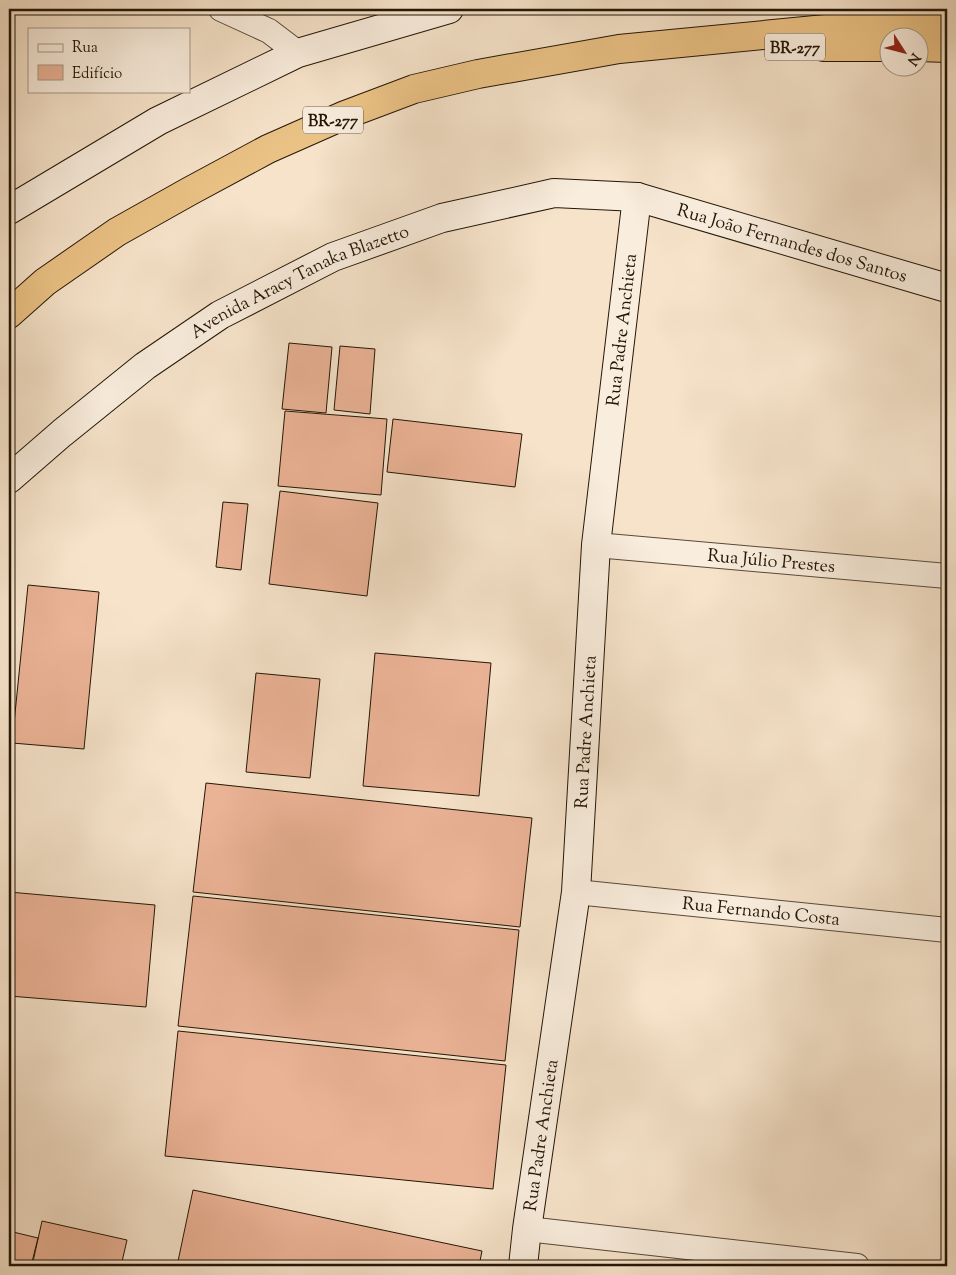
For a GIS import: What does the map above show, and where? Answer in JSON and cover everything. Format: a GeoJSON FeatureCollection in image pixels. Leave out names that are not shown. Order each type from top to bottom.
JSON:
{"type":"FeatureCollection","features":[{"type":"Feature","properties":{"kind":"highway"},"geometry":{"type":"LineString","coordinates":[[710,40],[747,30],[895,15],[947,12]]}},
{"type":"Feature","properties":{"kind":"highway","name":"BR-277"},"geometry":{"type":"LineString","coordinates":[[9,314],[45,282],[117,232],[190,191],[268,149],[344,115],[414,90],[478,74],[619,49],[836,28],[947,26]]}},
{"type":"Feature","properties":{"kind":"highway","name":"BR-277"},"geometry":{"type":"LineString","coordinates":[[710,40],[727,46],[878,47]]}},
{"type":"Feature","properties":{"kind":"highway"},"geometry":{"type":"LineString","coordinates":[[928,47],[947,48]]}},
{"type":"Feature","properties":{"kind":"main road"},"geometry":{"type":"LineString","coordinates":[[9,210],[158,121],[298,53],[450,9]]}},
{"type":"Feature","properties":{"kind":"main road","name":"Avenida Aracy Tanaka Blazetto"},"geometry":{"type":"LineString","coordinates":[[9,479],[62,433],[145,366],[220,315],[333,258],[442,218],[554,193],[637,196]]}},
{"type":"Feature","properties":{"kind":"main road","name":"Rua João Fernandes dos Santos"},"geometry":{"type":"LineString","coordinates":[[637,196],[947,288]]}},
{"type":"Feature","properties":{"kind":"main road","name":"Rua Padre Anchieta"},"geometry":{"type":"LineString","coordinates":[[523,1266],[576,892],[596,545],[637,196]]}},
{"type":"Feature","properties":{"kind":"street"},"geometry":{"type":"LineString","coordinates":[[220,9],[270,31],[298,53]]}},
{"type":"Feature","properties":{"kind":"street","name":"Rua Júlio Prestes"},"geometry":{"type":"LineString","coordinates":[[596,545],[947,576]]}},
{"type":"Feature","properties":{"kind":"street","name":"Rua Fernando Costa"},"geometry":{"type":"LineString","coordinates":[[576,892],[947,930]]}},
{"type":"Feature","properties":{"kind":"street"},"geometry":{"type":"LineString","coordinates":[[527,1228],[857,1266]]}},
{"type":"Feature","properties":{"kind":"building"},"geometry":{"type":"Polygon","coordinates":[[[289,343],[332,347],[326,413],[282,409],[289,343]]]}},
{"type":"Feature","properties":{"kind":"building"},"geometry":{"type":"Polygon","coordinates":[[[340,346],[375,349],[370,414],[334,410],[340,346]]]}},
{"type":"Feature","properties":{"kind":"building"},"geometry":{"type":"Polygon","coordinates":[[[285,411],[387,419],[381,495],[278,486],[285,411]]]}},
{"type":"Feature","properties":{"kind":"building"},"geometry":{"type":"Polygon","coordinates":[[[393,419],[522,434],[515,487],[387,472],[393,419]]]}},
{"type":"Feature","properties":{"kind":"building"},"geometry":{"type":"Polygon","coordinates":[[[280,491],[378,503],[367,596],[269,584],[280,491]]]}},
{"type":"Feature","properties":{"kind":"building"},"geometry":{"type":"Polygon","coordinates":[[[223,502],[248,504],[241,570],[216,567],[223,502]]]}},
{"type":"Feature","properties":{"kind":"building"},"geometry":{"type":"Polygon","coordinates":[[[28,585],[99,592],[84,749],[12,743],[28,585]]]}},
{"type":"Feature","properties":{"kind":"building"},"geometry":{"type":"Polygon","coordinates":[[[375,653],[491,663],[479,796],[363,786],[375,653]]]}},
{"type":"Feature","properties":{"kind":"building"},"geometry":{"type":"Polygon","coordinates":[[[256,673],[320,679],[310,778],[246,772],[256,673]]]}},
{"type":"Feature","properties":{"kind":"building"},"geometry":{"type":"Polygon","coordinates":[[[206,783],[532,818],[520,927],[193,892],[206,783]]]}},
{"type":"Feature","properties":{"kind":"building"},"geometry":{"type":"Polygon","coordinates":[[[9,892],[155,905],[146,1007],[9,996],[9,892]]]}},
{"type":"Feature","properties":{"kind":"building"},"geometry":{"type":"Polygon","coordinates":[[[193,896],[519,930],[505,1061],[178,1026],[193,896]]]}},
{"type":"Feature","properties":{"kind":"building"},"geometry":{"type":"Polygon","coordinates":[[[178,1031],[506,1065],[493,1189],[165,1156],[178,1031]]]}},
{"type":"Feature","properties":{"kind":"building"},"geometry":{"type":"Polygon","coordinates":[[[193,1190],[482,1251],[479,1266],[177,1266],[193,1190]]]}},
{"type":"Feature","properties":{"kind":"building"},"geometry":{"type":"Polygon","coordinates":[[[42,1221],[127,1240],[121,1266],[32,1266],[42,1221]]]}},
{"type":"Feature","properties":{"kind":"building"},"geometry":{"type":"Polygon","coordinates":[[[9,1231],[38,1238],[31,1266],[9,1266],[9,1231]]]}}]}
